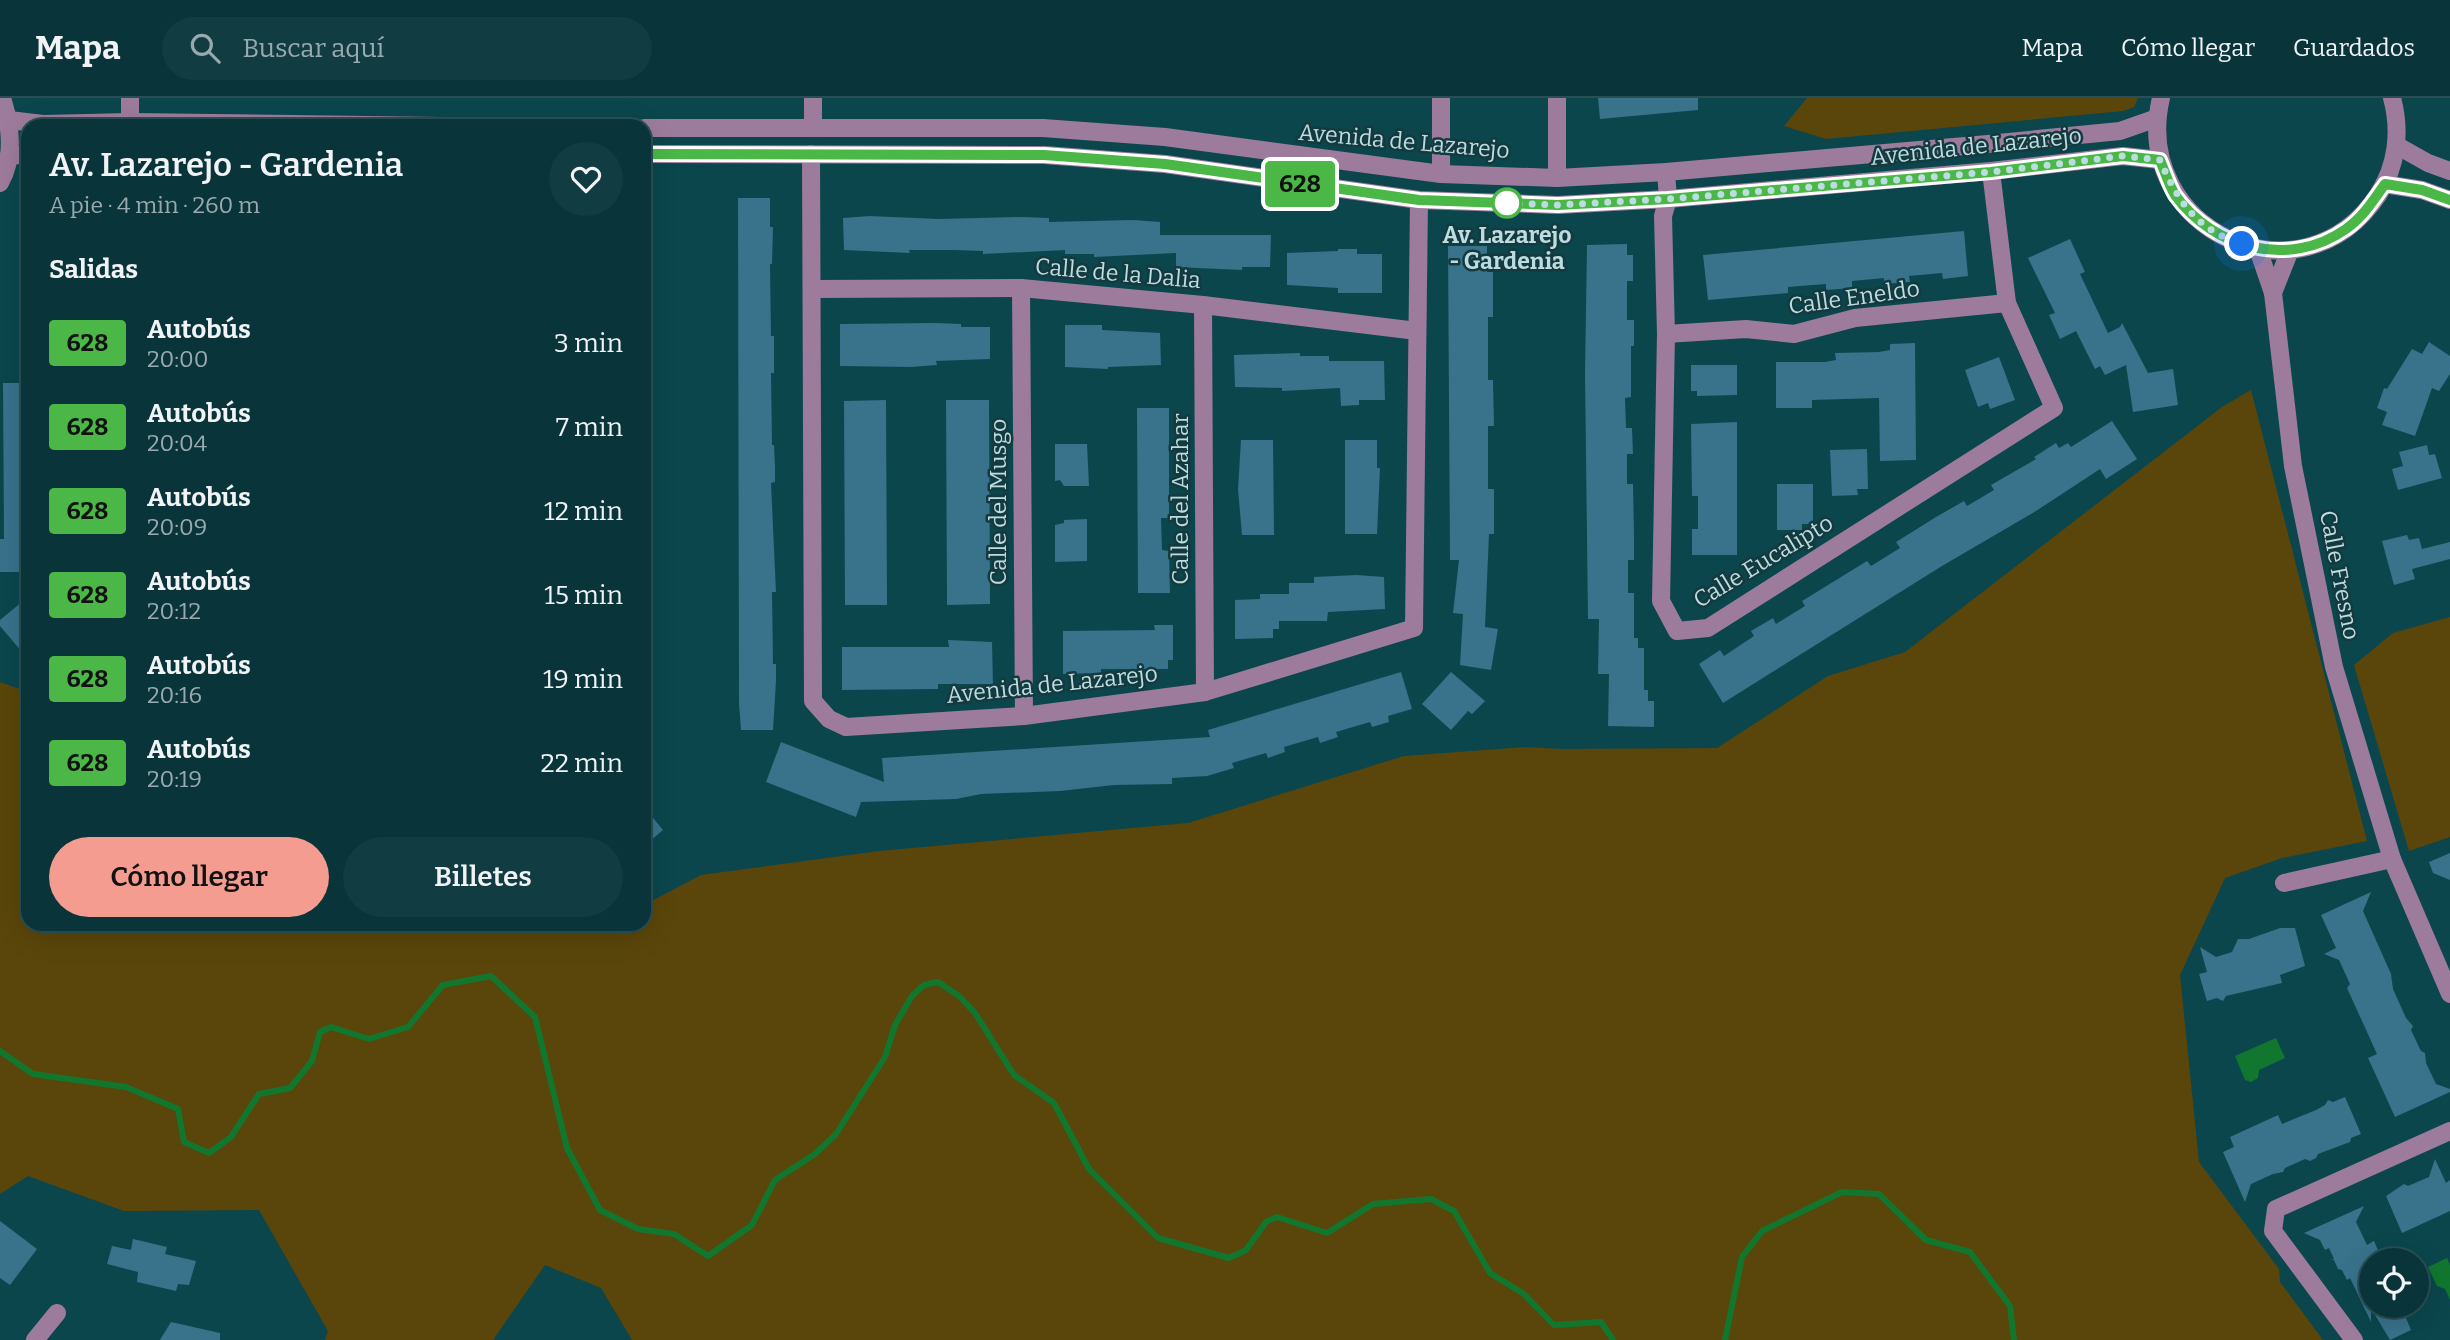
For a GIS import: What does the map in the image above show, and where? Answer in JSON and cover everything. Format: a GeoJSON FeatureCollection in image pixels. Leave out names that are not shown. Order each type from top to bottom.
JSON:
{"type":"FeatureCollection","features":[{"type":"Feature","properties":{"kind":"street"},"geometry":{"type":"LineString","coordinates":[[0,183],[9,156],[9,120],[2,98]]}},
{"type":"Feature","properties":{"kind":"street"},"geometry":{"type":"LineString","coordinates":[[130,98],[130,119]]}},
{"type":"Feature","properties":{"kind":"street"},"geometry":{"type":"LineString","coordinates":[[813,98],[813,128]]}},
{"type":"Feature","properties":{"kind":"street"},"geometry":{"type":"LineString","coordinates":[[1441,98],[1441,174]]}},
{"type":"Feature","properties":{"kind":"street"},"geometry":{"type":"LineString","coordinates":[[1557,98],[1557,178]]}},
{"type":"Feature","properties":{"kind":"street"},"geometry":{"type":"LineString","coordinates":[[2161,98],[2157,118],[2160,160],[2174,193],[2196,219],[2225,239],[2258,249],[2290,250],[2319,243],[2346,229],[2368,209],[2385,184],[2396,145],[2396,114],[2392,98]]}},
{"type":"Feature","properties":{"kind":"street","name":"Avenida de Lazarejo"},"geometry":{"type":"LineString","coordinates":[[651,128],[1043,128],[1165,137],[1441,174],[1557,178],[1666,172],[2120,131],[2157,118]]}},
{"type":"Feature","properties":{"kind":"street"},"geometry":{"type":"LineString","coordinates":[[9,120],[21,121]]}},
{"type":"Feature","properties":{"kind":"street"},"geometry":{"type":"LineString","coordinates":[[2396,145],[2428,163],[2450,171]]}},
{"type":"Feature","properties":{"kind":"street","name":"Avenida de Lazarejo"},"geometry":{"type":"LineString","coordinates":[[651,154],[1044,155],[1165,164],[1419,200],[1558,205],[1668,199],[1991,172],[2123,156],[2160,160]]}},
{"type":"Feature","properties":{"kind":"street","name":"Avenida de Lazarejo"},"geometry":{"type":"LineString","coordinates":[[811,154],[813,701],[828,719],[846,727],[1024,716],[1205,692],[1415,628],[1419,200]]}},
{"type":"Feature","properties":{"kind":"street"},"geometry":{"type":"LineString","coordinates":[[9,156],[21,155]]}},
{"type":"Feature","properties":{"kind":"street","name":"Calle Eucalipto"},"geometry":{"type":"LineString","coordinates":[[1666,172],[1668,199],[1663,216],[1666,334],[1661,601],[1677,631],[1708,628],[2054,408],[2007,303],[1991,172]]}},
{"type":"Feature","properties":{"kind":"street"},"geometry":{"type":"LineString","coordinates":[[2385,184],[2422,190],[2450,200]]}},
{"type":"Feature","properties":{"kind":"street","name":"Calle Fresno"},"geometry":{"type":"LineString","coordinates":[[2258,249],[2273,293],[2293,466],[2334,667],[2392,859],[2450,994]]}},
{"type":"Feature","properties":{"kind":"street","name":"Calle Fresno"},"geometry":{"type":"LineString","coordinates":[[2273,293],[2290,250]]}},
{"type":"Feature","properties":{"kind":"street","name":"Calle de la Dalia"},"geometry":{"type":"LineString","coordinates":[[813,289],[1021,288],[1203,305],[1417,331]]}},
{"type":"Feature","properties":{"kind":"street","name":"Calle del Musgo"},"geometry":{"type":"LineString","coordinates":[[1021,288],[1024,716]]}},
{"type":"Feature","properties":{"kind":"street","name":"Calle Eneldo"},"geometry":{"type":"LineString","coordinates":[[1666,334],[1746,329],[1794,334],[1855,318],[2007,303]]}},
{"type":"Feature","properties":{"kind":"street","name":"Calle del Azahar"},"geometry":{"type":"LineString","coordinates":[[1203,305],[1205,692]]}},
{"type":"Feature","properties":{"kind":"street"},"geometry":{"type":"LineString","coordinates":[[2284,883],[2392,859]]}},
{"type":"Feature","properties":{"kind":"street"},"geometry":{"type":"LineString","coordinates":[[2354,1340],[2273,1231],[2276,1209],[2450,1131]]}},
{"type":"Feature","properties":{"kind":"street"},"geometry":{"type":"LineString","coordinates":[[35,1340],[57,1313]]}},
{"type":"Feature","properties":{"kind":"shaded area"},"geometry":{"type":"Polygon","coordinates":[[[1807,98],[2138,98],[2134,107],[2123,111],[1826,139],[1784,126],[1807,98]]]}},
{"type":"Feature","properties":{"kind":"shaded area"},"geometry":{"type":"Polygon","coordinates":[[[2251,390],[2367,841],[2282,858],[2225,878],[2180,975],[2199,1162],[2279,1269],[2280,1282],[2323,1340],[632,1340],[601,1288],[545,1265],[493,1340],[325,1340],[328,1331],[259,1210],[124,1211],[28,1176],[0,1194],[0,682],[21,690],[21,931],[651,931],[651,901],[701,875],[879,851],[1188,823],[1404,756],[1525,747],[1717,748],[1828,676],[1905,652],[2222,407],[2251,390]]]}},
{"type":"Feature","properties":{"kind":"shaded area"},"geometry":{"type":"Polygon","coordinates":[[[2450,617],[2450,837],[2409,851],[2354,665],[2393,633],[2450,617]]]}},
{"type":"Feature","properties":{"kind":"shaded area"},"geometry":{"type":"Polygon","coordinates":[[[2276,1038],[2285,1058],[2259,1070],[2258,1078],[2251,1082],[2245,1080],[2235,1056],[2276,1038]]]}},
{"type":"Feature","properties":{"kind":"shaded area"},"geometry":{"type":"Polygon","coordinates":[[[2447,1258],[2450,1265],[2450,1300],[2445,1289],[2437,1286],[2429,1267],[2447,1258]]]}},
{"type":"Feature","properties":{"kind":"building"},"geometry":{"type":"Polygon","coordinates":[[[1598,98],[1698,98],[1698,110],[1600,119],[1598,98]]]}},
{"type":"Feature","properties":{"kind":"building"},"geometry":{"type":"Polygon","coordinates":[[[738,198],[770,198],[770,227],[773,227],[770,264],[771,336],[774,336],[774,373],[771,373],[775,482],[771,483],[776,592],[772,592],[773,664],[776,664],[776,681],[773,730],[741,730],[739,703],[738,198]]]}},
{"type":"Feature","properties":{"kind":"building"},"geometry":{"type":"Polygon","coordinates":[[[870,216],[938,219],[1022,217],[1049,218],[1049,222],[1133,220],[1160,222],[1160,235],[1271,235],[1270,267],[1242,267],[1242,270],[1176,267],[1176,253],[1094,257],[1094,254],[1065,254],[1065,250],[983,254],[983,251],[954,250],[909,250],[910,253],[844,250],[843,218],[870,216]]]}},
{"type":"Feature","properties":{"kind":"building"},"geometry":{"type":"Polygon","coordinates":[[[1964,231],[1968,276],[1943,279],[1942,273],[1909,276],[1910,282],[1884,284],[1884,278],[1852,281],[1852,288],[1826,290],[1826,284],[1788,287],[1788,293],[1708,300],[1703,255],[1964,231]]]}},
{"type":"Feature","properties":{"kind":"building"},"geometry":{"type":"Polygon","coordinates":[[[2070,239],[2085,272],[2080,274],[2108,333],[2122,323],[2148,373],[2173,369],[2178,405],[2133,412],[2126,365],[2105,375],[2100,366],[2095,369],[2076,331],[2060,339],[2049,315],[2055,313],[2028,258],[2070,239]]]}},
{"type":"Feature","properties":{"kind":"building"},"geometry":{"type":"Polygon","coordinates":[[[1627,244],[1627,255],[1633,255],[1633,281],[1627,281],[1627,320],[1634,320],[1631,397],[1625,398],[1626,428],[1632,428],[1633,454],[1627,454],[1627,484],[1633,484],[1634,534],[1634,560],[1628,560],[1628,593],[1634,593],[1634,638],[1638,638],[1638,648],[1644,648],[1644,690],[1648,690],[1648,701],[1654,701],[1654,727],[1608,726],[1609,674],[1598,674],[1599,619],[1588,619],[1585,373],[1587,245],[1627,244]]]}},
{"type":"Feature","properties":{"kind":"building"},"geometry":{"type":"Polygon","coordinates":[[[1448,246],[1487,246],[1487,272],[1493,272],[1493,317],[1488,317],[1488,380],[1493,380],[1494,426],[1488,426],[1488,489],[1494,489],[1494,534],[1489,534],[1485,627],[1498,629],[1491,670],[1460,665],[1463,614],[1453,613],[1459,560],[1450,560],[1448,246]]]}},
{"type":"Feature","properties":{"kind":"building"},"geometry":{"type":"Polygon","coordinates":[[[1357,249],[1357,254],[1382,254],[1382,293],[1338,293],[1338,288],[1287,285],[1287,253],[1357,249]]]}},
{"type":"Feature","properties":{"kind":"building"},"geometry":{"type":"Polygon","coordinates":[[[840,324],[961,324],[961,327],[990,327],[990,359],[936,361],[937,365],[911,367],[840,366],[840,324]]]}},
{"type":"Feature","properties":{"kind":"building"},"geometry":{"type":"Polygon","coordinates":[[[1065,325],[1102,325],[1102,330],[1160,333],[1161,365],[1108,369],[1065,367],[1065,325]]]}},
{"type":"Feature","properties":{"kind":"building"},"geometry":{"type":"Polygon","coordinates":[[[2429,342],[2450,356],[2450,374],[2439,391],[2432,388],[2415,436],[2382,425],[2387,412],[2377,408],[2384,388],[2387,389],[2412,349],[2422,354],[2429,342]]]}},
{"type":"Feature","properties":{"kind":"building"},"geometry":{"type":"Polygon","coordinates":[[[1915,343],[1916,460],[1880,461],[1879,398],[1812,400],[1812,408],[1776,408],[1776,362],[1825,362],[1836,360],[1835,353],[1879,352],[1890,350],[1890,344],[1915,343]]]}},
{"type":"Feature","properties":{"kind":"building"},"geometry":{"type":"Polygon","coordinates":[[[1300,353],[1300,356],[1329,356],[1329,361],[1384,361],[1385,400],[1359,400],[1359,405],[1341,406],[1340,388],[1282,391],[1282,388],[1235,387],[1234,355],[1300,353]]]}},
{"type":"Feature","properties":{"kind":"building"},"geometry":{"type":"Polygon","coordinates":[[[1999,357],[2015,400],[1990,409],[1988,403],[1978,407],[1965,370],[1999,357]]]}},
{"type":"Feature","properties":{"kind":"building"},"geometry":{"type":"Polygon","coordinates":[[[1691,365],[1737,365],[1737,395],[1697,396],[1697,391],[1691,391],[1691,365]]]}},
{"type":"Feature","properties":{"kind":"building"},"geometry":{"type":"Polygon","coordinates":[[[3,383],[21,383],[21,572],[0,572],[0,539],[4,539],[3,383]]]}},
{"type":"Feature","properties":{"kind":"building"},"geometry":{"type":"Polygon","coordinates":[[[886,400],[887,605],[845,605],[844,401],[886,400]]]}},
{"type":"Feature","properties":{"kind":"building"},"geometry":{"type":"Polygon","coordinates":[[[946,400],[989,400],[990,604],[947,605],[946,400]]]}},
{"type":"Feature","properties":{"kind":"building"},"geometry":{"type":"Polygon","coordinates":[[[1137,408],[1169,408],[1169,518],[1161,518],[1162,550],[1169,551],[1170,593],[1138,593],[1137,408]]]}},
{"type":"Feature","properties":{"kind":"building"},"geometry":{"type":"Polygon","coordinates":[[[2112,421],[2137,459],[2106,479],[2100,469],[1723,703],[1699,664],[1720,650],[1724,656],[1754,636],[1751,631],[1773,618],[1776,624],[1805,606],[1802,601],[1867,561],[1871,566],[1900,548],[1896,542],[1936,517],[1964,501],[1967,506],[1994,490],[1991,485],[2036,459],[2034,457],[2056,443],[2059,448],[2068,443],[2071,447],[2112,421]]]}},
{"type":"Feature","properties":{"kind":"building"},"geometry":{"type":"Polygon","coordinates":[[[1737,422],[1737,555],[1692,555],[1692,529],[1698,529],[1698,496],[1692,496],[1691,424],[1737,422]]]}},
{"type":"Feature","properties":{"kind":"building"},"geometry":{"type":"Polygon","coordinates":[[[1241,440],[1273,440],[1274,535],[1242,535],[1238,489],[1241,440]]]}},
{"type":"Feature","properties":{"kind":"building"},"geometry":{"type":"Polygon","coordinates":[[[1345,440],[1377,440],[1377,468],[1380,468],[1377,534],[1345,534],[1345,440]]]}},
{"type":"Feature","properties":{"kind":"building"},"geometry":{"type":"Polygon","coordinates":[[[1055,444],[1087,444],[1089,486],[1064,486],[1060,480],[1055,481],[1055,444]]]}},
{"type":"Feature","properties":{"kind":"building"},"geometry":{"type":"Polygon","coordinates":[[[2427,445],[2429,455],[2435,454],[2442,478],[2398,490],[2392,469],[2403,466],[2399,452],[2427,445]]]}},
{"type":"Feature","properties":{"kind":"building"},"geometry":{"type":"Polygon","coordinates":[[[1867,449],[1868,489],[1857,489],[1858,495],[1832,496],[1830,450],[1867,449]]]}},
{"type":"Feature","properties":{"kind":"building"},"geometry":{"type":"Polygon","coordinates":[[[1777,484],[1813,484],[1813,524],[1802,524],[1802,530],[1777,530],[1777,484]]]}},
{"type":"Feature","properties":{"kind":"building"},"geometry":{"type":"Polygon","coordinates":[[[1087,519],[1087,561],[1055,562],[1055,525],[1064,523],[1064,520],[1087,519]]]}},
{"type":"Feature","properties":{"kind":"building"},"geometry":{"type":"Polygon","coordinates":[[[2407,535],[2409,540],[2419,538],[2422,549],[2450,542],[2450,559],[2412,569],[2415,579],[2394,585],[2382,541],[2407,535]]]}},
{"type":"Feature","properties":{"kind":"building"},"geometry":{"type":"Polygon","coordinates":[[[1314,577],[1384,577],[1385,609],[1328,612],[1327,621],[1279,621],[1279,629],[1273,629],[1273,638],[1235,639],[1235,600],[1260,599],[1260,594],[1289,594],[1289,583],[1314,583],[1314,577]]]}},
{"type":"Feature","properties":{"kind":"building"},"geometry":{"type":"Polygon","coordinates":[[[21,603],[21,651],[0,626],[0,620],[21,603]]]}},
{"type":"Feature","properties":{"kind":"building"},"geometry":{"type":"Polygon","coordinates":[[[1154,625],[1173,625],[1173,660],[1168,660],[1168,669],[1101,669],[1101,673],[1063,674],[1063,631],[1155,630],[1154,625]]]}},
{"type":"Feature","properties":{"kind":"building"},"geometry":{"type":"Polygon","coordinates":[[[948,640],[992,642],[993,684],[938,684],[938,689],[842,690],[842,647],[949,647],[948,640]]]}},
{"type":"Feature","properties":{"kind":"building"},"geometry":{"type":"Polygon","coordinates":[[[1401,672],[1412,709],[1388,716],[1389,722],[1372,727],[1370,722],[1336,732],[1338,737],[1320,743],[1318,737],[1284,747],[1285,752],[1268,758],[1266,753],[1232,763],[1234,768],[1207,776],[1172,778],[1172,784],[981,794],[956,799],[861,802],[856,817],[766,782],[781,742],[884,782],[882,758],[1210,737],[1208,730],[1401,672]]]}},
{"type":"Feature","properties":{"kind":"building"},"geometry":{"type":"Polygon","coordinates":[[[1451,672],[1485,701],[1472,714],[1468,711],[1451,730],[1422,704],[1451,672]]]}},
{"type":"Feature","properties":{"kind":"building"},"geometry":{"type":"Polygon","coordinates":[[[651,815],[663,830],[651,840],[651,815]]]}},
{"type":"Feature","properties":{"kind":"building"},"geometry":{"type":"Polygon","coordinates":[[[2450,853],[2450,880],[2433,873],[2429,862],[2450,853]]]}},
{"type":"Feature","properties":{"kind":"building"},"geometry":{"type":"Polygon","coordinates":[[[2371,892],[2363,911],[2391,974],[2393,989],[2406,1018],[2413,1026],[2411,1030],[2421,1051],[2425,1053],[2426,1063],[2436,1084],[2450,1089],[2450,1092],[2395,1117],[2368,1058],[2377,1054],[2347,988],[2350,984],[2339,960],[2324,954],[2336,948],[2321,915],[2371,892]]]}},
{"type":"Feature","properties":{"kind":"building"},"geometry":{"type":"Polygon","coordinates":[[[2280,928],[2295,928],[2305,966],[2280,975],[2282,983],[2226,996],[2223,1001],[2217,998],[2207,1001],[2199,974],[2207,972],[2200,947],[2216,957],[2232,952],[2238,939],[2249,939],[2280,928]]]}},
{"type":"Feature","properties":{"kind":"building"},"geometry":{"type":"Polygon","coordinates":[[[2345,1097],[2361,1134],[2351,1138],[2350,1142],[2318,1154],[2310,1161],[2305,1159],[2285,1168],[2283,1172],[2251,1184],[2245,1202],[2223,1152],[2234,1147],[2230,1137],[2278,1115],[2282,1124],[2316,1110],[2328,1100],[2333,1102],[2345,1097]]]}},
{"type":"Feature","properties":{"kind":"building"},"geometry":{"type":"Polygon","coordinates":[[[2435,1159],[2446,1183],[2450,1180],[2450,1211],[2402,1233],[2386,1196],[2404,1184],[2408,1186],[2429,1177],[2435,1159]]]}},
{"type":"Feature","properties":{"kind":"building"},"geometry":{"type":"Polygon","coordinates":[[[2364,1206],[2356,1222],[2367,1245],[2374,1241],[2377,1248],[2359,1248],[2359,1297],[2350,1278],[2347,1280],[2334,1260],[2331,1260],[2334,1259],[2329,1248],[2325,1250],[2320,1240],[2304,1233],[2364,1206]]]}},
{"type":"Feature","properties":{"kind":"building"},"geometry":{"type":"Polygon","coordinates":[[[0,1221],[37,1249],[10,1285],[0,1278],[0,1221]]]}},
{"type":"Feature","properties":{"kind":"building"},"geometry":{"type":"Polygon","coordinates":[[[133,1239],[167,1247],[165,1254],[196,1261],[189,1285],[178,1284],[176,1291],[137,1282],[138,1272],[107,1264],[112,1246],[131,1250],[133,1239]]]}},
{"type":"Feature","properties":{"kind":"building"},"geometry":{"type":"Polygon","coordinates":[[[2377,1318],[2406,1318],[2411,1330],[2390,1340],[2377,1318]]]}},
{"type":"Feature","properties":{"kind":"building"},"geometry":{"type":"Polygon","coordinates":[[[171,1322],[220,1333],[220,1340],[160,1340],[171,1322]]]}},
{"type":"Feature","properties":{"kind":"waterway"},"geometry":{"type":"LineString","coordinates":[[0,1051],[33,1074],[126,1087],[178,1109],[184,1142],[209,1153],[231,1137],[259,1094],[290,1088],[312,1061],[320,1032],[331,1027],[369,1039],[408,1027],[443,985],[491,976],[535,1017],[567,1148],[600,1210],[638,1229],[674,1234],[708,1256],[752,1225],[775,1180],[815,1154],[836,1134],[885,1057],[895,1025],[912,996],[924,985],[938,982],[959,996],[975,1013],[1014,1075],[1054,1103],[1089,1169],[1158,1238],[1229,1258],[1246,1250],[1266,1222],[1277,1217],[1327,1233],[1373,1204],[1431,1199],[1454,1211],[1490,1273],[1524,1294],[1554,1325],[1601,1322],[1613,1340]]}},
{"type":"Feature","properties":{"kind":"waterway"},"geometry":{"type":"LineString","coordinates":[[1725,1340],[1742,1257],[1762,1231],[1842,1192],[1879,1194],[1926,1240],[1970,1252],[2010,1306],[2014,1340]]}},
{"type":"Feature","properties":{"kind":"bus line","name":"628"},"geometry":{"type":"LineString","coordinates":[[651,154],[1044,155],[1165,164],[1419,200],[1558,205],[1668,199],[1991,172],[2123,156],[2160,160],[2174,193],[2196,219],[2225,239],[2274,251],[2319,243],[2346,229],[2368,209],[2385,184],[2422,190],[2450,200]]}},
{"type":"Feature","properties":{"kind":"place","name":"Av. Lazarejo - Gardenia"},"geometry":{"type":"Point","coordinates":[1507,203]}},
{"type":"Feature","properties":{"kind":"route"},"geometry":{"type":"LineString","coordinates":[[1507,203],[1558,205],[1668,199],[1991,172],[2123,156],[2160,160],[2174,193],[2196,219],[2225,239],[2242,244]]}}]}
